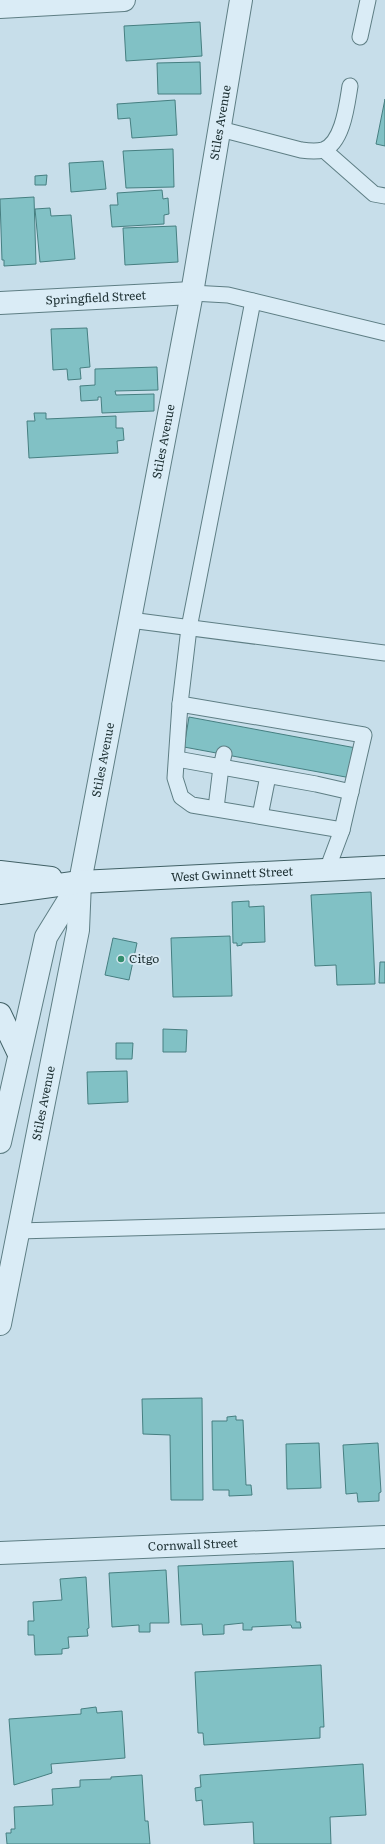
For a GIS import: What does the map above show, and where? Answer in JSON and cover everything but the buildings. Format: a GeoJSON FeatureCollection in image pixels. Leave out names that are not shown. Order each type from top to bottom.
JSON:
{"type":"FeatureCollection","features":[{"type":"Feature","properties":{"kind":"street"},"geometry":{"type":"LineString","coordinates":[[0,7],[124,0]]}},
{"type":"Feature","properties":{"kind":"street","name":"Stiles Avenue"},"geometry":{"type":"LineString","coordinates":[[0,1324],[78,930],[80,882],[192,293],[241,0]]}},
{"type":"Feature","properties":{"kind":"street","name":"Springfield Street"},"geometry":{"type":"LineString","coordinates":[[0,303],[192,293]]}},
{"type":"Feature","properties":{"kind":"street","name":"West Gwinnett Street"},"geometry":{"type":"LineString","coordinates":[[0,893],[80,882],[385,867]]}},
{"type":"Feature","properties":{"kind":"street","name":"West Gwinnett Street"},"geometry":{"type":"LineString","coordinates":[[0,872],[80,882]]}},
{"type":"Feature","properties":{"kind":"street","name":"Stiles Avenue"},"geometry":{"type":"LineString","coordinates":[[0,1142],[46,937],[80,882]]}},
{"type":"Feature","properties":{"kind":"street"},"geometry":{"type":"LineString","coordinates":[[0,1014],[19,1054]]}},
{"type":"Feature","properties":{"kind":"street","name":"Cornwall Street"},"geometry":{"type":"LineString","coordinates":[[0,1553],[385,1537]]}},
{"type":"Feature","properties":{"kind":"lane"},"geometry":{"type":"LineString","coordinates":[[360,37],[368,0]]}},
{"type":"Feature","properties":{"kind":"lane"},"geometry":{"type":"LineString","coordinates":[[220,129],[301,150],[314,152],[324,150],[333,143],[339,133],[350,86]]}},
{"type":"Feature","properties":{"kind":"lane"},"geometry":{"type":"LineString","coordinates":[[324,150],[374,194],[385,196]]}},
{"type":"Feature","properties":{"kind":"lane"},"geometry":{"type":"LineString","coordinates":[[192,293],[228,295],[385,333]]}},
{"type":"Feature","properties":{"kind":"lane"},"geometry":{"type":"LineString","coordinates":[[253,301],[189,628],[180,704],[175,778],[181,797],[192,805],[342,830]]}},
{"type":"Feature","properties":{"kind":"lane"},"geometry":{"type":"LineString","coordinates":[[130,620],[385,653]]}},
{"type":"Feature","properties":{"kind":"lane"},"geometry":{"type":"LineString","coordinates":[[180,704],[231,718],[323,735],[364,735],[342,830],[327,870]]}},
{"type":"Feature","properties":{"kind":"lane"},"geometry":{"type":"LineString","coordinates":[[176,759],[222,760],[268,776],[316,778],[351,792]]}},
{"type":"Feature","properties":{"kind":"lane"},"geometry":{"type":"LineString","coordinates":[[216,808],[222,760]]}},
{"type":"Feature","properties":{"kind":"lane"},"geometry":{"type":"LineString","coordinates":[[260,816],[268,776]]}},
{"type":"Feature","properties":{"kind":"lane"},"geometry":{"type":"LineString","coordinates":[[18,1231],[385,1221]]}},
{"type":"Feature","properties":{"kind":"place","name":"Citgo"},"geometry":{"type":"Point","coordinates":[121,959]}}]}
